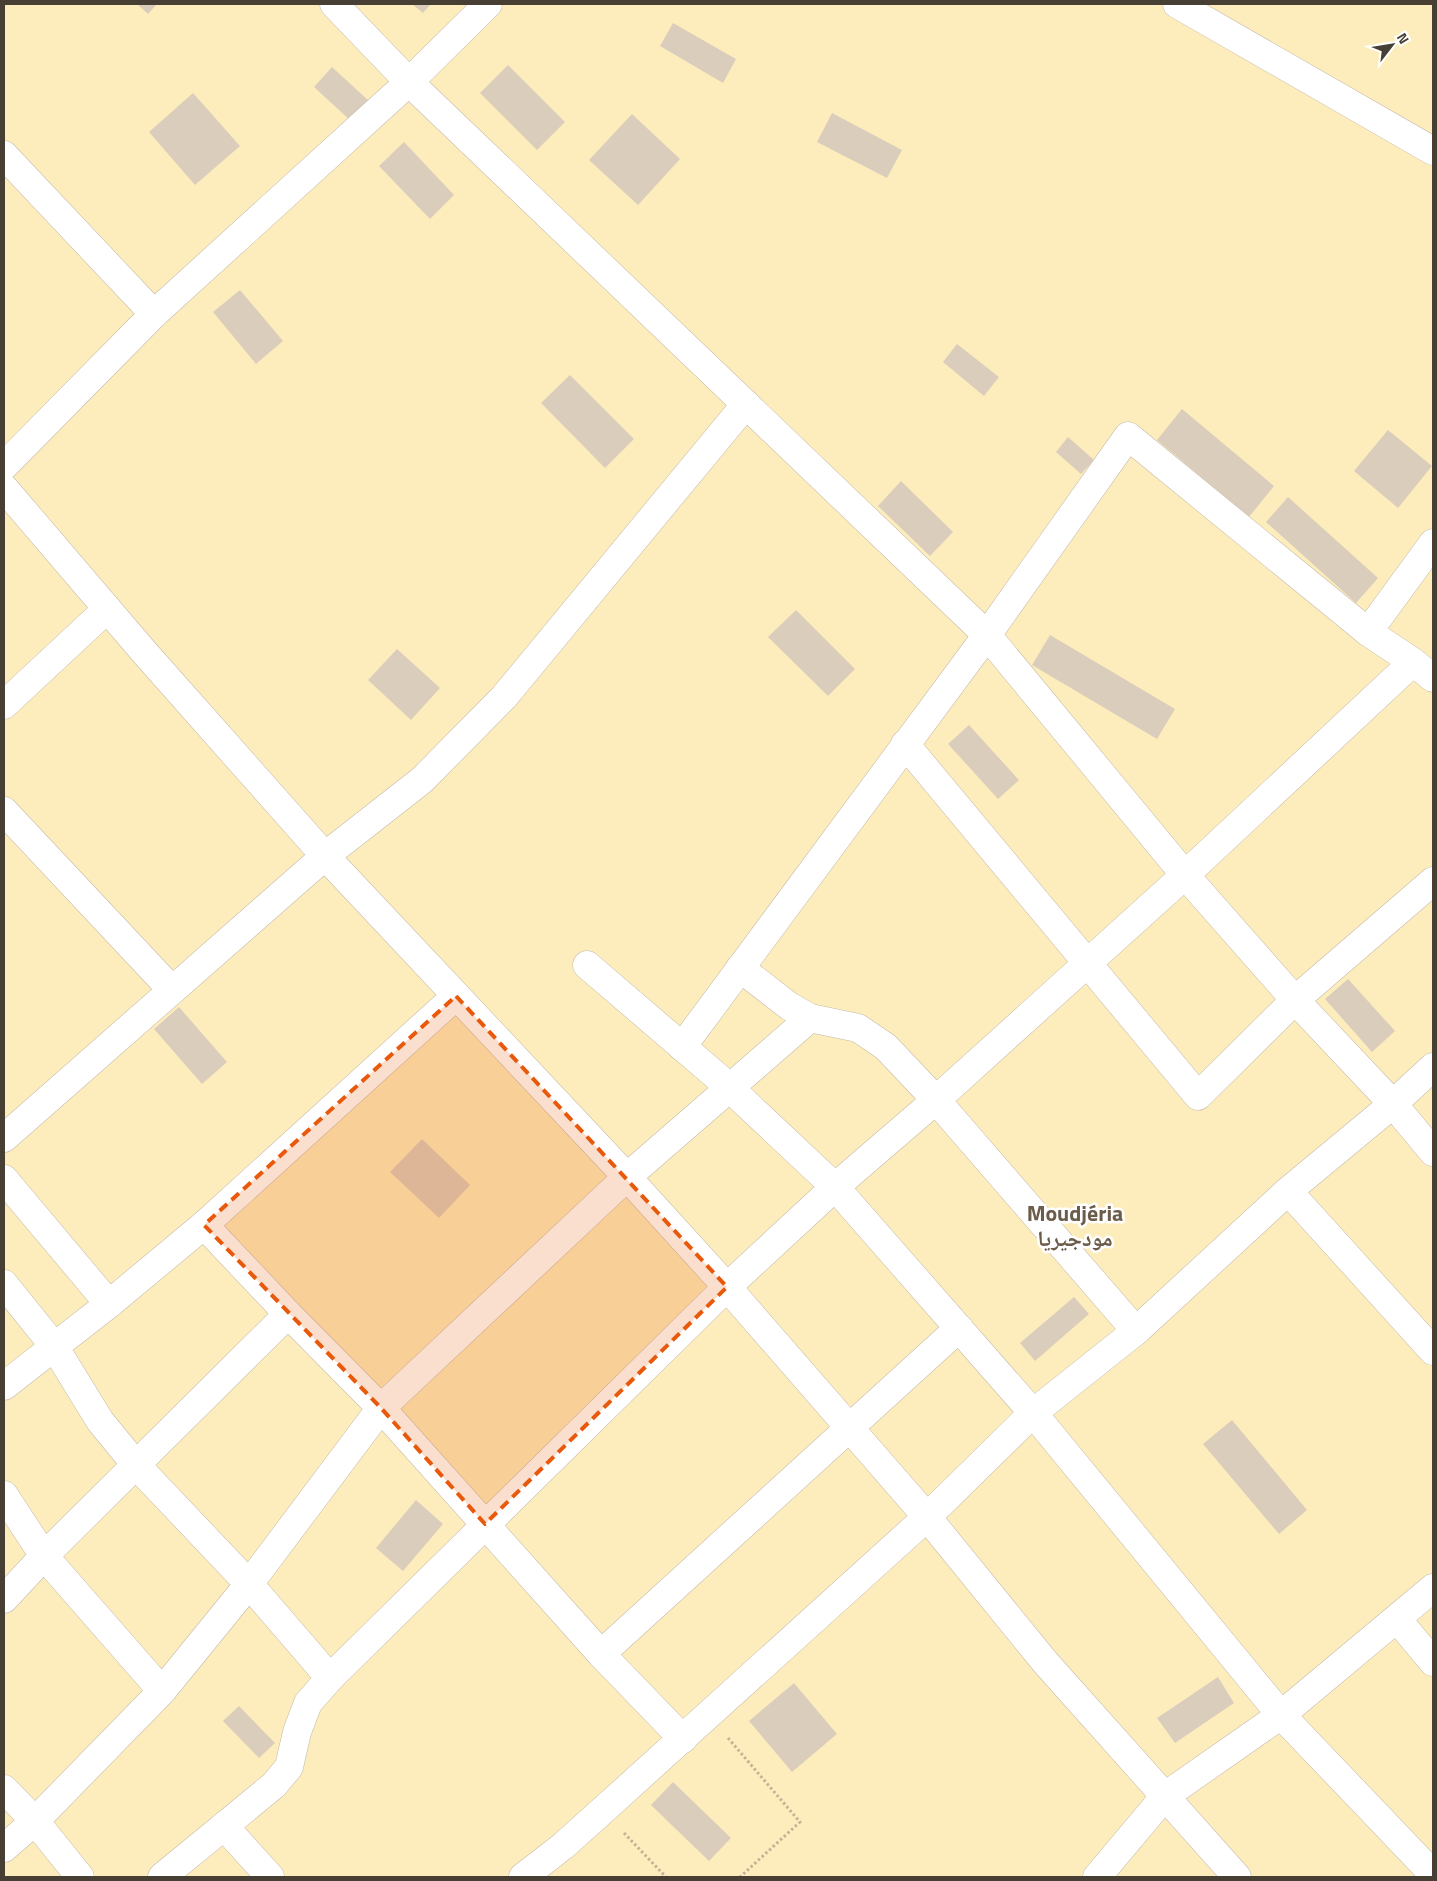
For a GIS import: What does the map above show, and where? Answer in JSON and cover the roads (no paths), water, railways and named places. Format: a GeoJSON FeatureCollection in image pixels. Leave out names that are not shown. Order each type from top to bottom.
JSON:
{"type":"FeatureCollection","features":[{"type":"Feature","properties":{"kind":"street"},"geometry":{"type":"LineString","coordinates":[[334,4],[409,82],[987,635],[1185,875],[1295,1000],[1393,1104],[1433,1152]]}},
{"type":"Feature","properties":{"kind":"street"},"geometry":{"type":"LineString","coordinates":[[4,466],[154,314],[409,82],[488,4]]}},
{"type":"Feature","properties":{"kind":"street"},"geometry":{"type":"LineString","coordinates":[[1177,4],[1433,150]]}},
{"type":"Feature","properties":{"kind":"street"},"geometry":{"type":"LineString","coordinates":[[4,155],[154,314]]}},
{"type":"Feature","properties":{"kind":"street"},"geometry":{"type":"LineString","coordinates":[[4,1138],[325,856],[422,780],[504,697],[746,404]]}},
{"type":"Feature","properties":{"kind":"street"},"geometry":{"type":"LineString","coordinates":[[162,1877],[274,1785],[289,1767],[297,1732],[308,1703],[330,1678],[728,1287],[835,1187],[936,1100],[1185,875],[1423,670],[1368,632],[1128,436],[987,635],[682,1047]]}},
{"type":"Feature","properties":{"kind":"street"},"geometry":{"type":"LineString","coordinates":[[4,488],[107,609],[325,856],[728,1287],[927,1517],[1045,1662],[1236,1877]]}},
{"type":"Feature","properties":{"kind":"street"},"geometry":{"type":"LineString","coordinates":[[1368,632],[1433,543]]}},
{"type":"Feature","properties":{"kind":"street"},"geometry":{"type":"LineString","coordinates":[[4,705],[107,609]]}},
{"type":"Feature","properties":{"kind":"street"},"geometry":{"type":"LineString","coordinates":[[906,744],[1198,1096],[1295,1000],[1433,880]]}},
{"type":"Feature","properties":{"kind":"street"},"geometry":{"type":"LineString","coordinates":[[4,811],[172,990]]}},
{"type":"Feature","properties":{"kind":"street"},"geometry":{"type":"LineString","coordinates":[[587,965],[682,1047],[835,1187],[1033,1413],[1281,1715],[1433,1874]]}},
{"type":"Feature","properties":{"kind":"street"},"geometry":{"type":"LineString","coordinates":[[740,968],[790,1006],[810,1018],[858,1028],[886,1047],[936,1100],[1136,1331]]}},
{"type":"Feature","properties":{"kind":"street"},"geometry":{"type":"LineString","coordinates":[[4,1386],[109,1304],[204,1225],[456,996]]}},
{"type":"Feature","properties":{"kind":"street"},"geometry":{"type":"LineString","coordinates":[[4,1848],[35,1822],[162,1691],[249,1584],[381,1408],[627,1177],[810,1018]]}},
{"type":"Feature","properties":{"kind":"street"},"geometry":{"type":"LineString","coordinates":[[523,1877],[562,1846],[709,1716],[927,1517],[1033,1413],[1136,1331],[1288,1191],[1393,1104],[1433,1067]]}},
{"type":"Feature","properties":{"kind":"street"},"geometry":{"type":"LineString","coordinates":[[4,1179],[109,1304]]}},
{"type":"Feature","properties":{"kind":"street"},"geometry":{"type":"LineString","coordinates":[[1288,1191],[1433,1351]]}},
{"type":"Feature","properties":{"kind":"street"},"geometry":{"type":"LineString","coordinates":[[204,1225],[381,1408],[601,1654],[683,1739]]}},
{"type":"Feature","properties":{"kind":"street"},"geometry":{"type":"LineString","coordinates":[[4,1284],[54,1346],[100,1421],[136,1466],[249,1584],[330,1678]]}},
{"type":"Feature","properties":{"kind":"street"},"geometry":{"type":"LineString","coordinates":[[4,1599],[44,1556],[288,1314]]}},
{"type":"Feature","properties":{"kind":"street"},"geometry":{"type":"LineString","coordinates":[[601,1654],[959,1328]]}},
{"type":"Feature","properties":{"kind":"street"},"geometry":{"type":"LineString","coordinates":[[4,1495],[44,1556],[162,1691]]}},
{"type":"Feature","properties":{"kind":"street"},"geometry":{"type":"LineString","coordinates":[[1097,1877],[1165,1796],[1281,1715],[1433,1588]]}},
{"type":"Feature","properties":{"kind":"street"},"geometry":{"type":"LineString","coordinates":[[1396,1619],[1433,1662]]}},
{"type":"Feature","properties":{"kind":"street"},"geometry":{"type":"LineString","coordinates":[[4,1789],[35,1822],[80,1877]]}},
{"type":"Feature","properties":{"kind":"street"},"geometry":{"type":"LineString","coordinates":[[224,1826],[270,1877]]}},
{"type":"Feature","properties":{"kind":"district","name":"Moudjéria مودجيريا"},"geometry":{"type":"Point","coordinates":[1075,1226]}}]}
